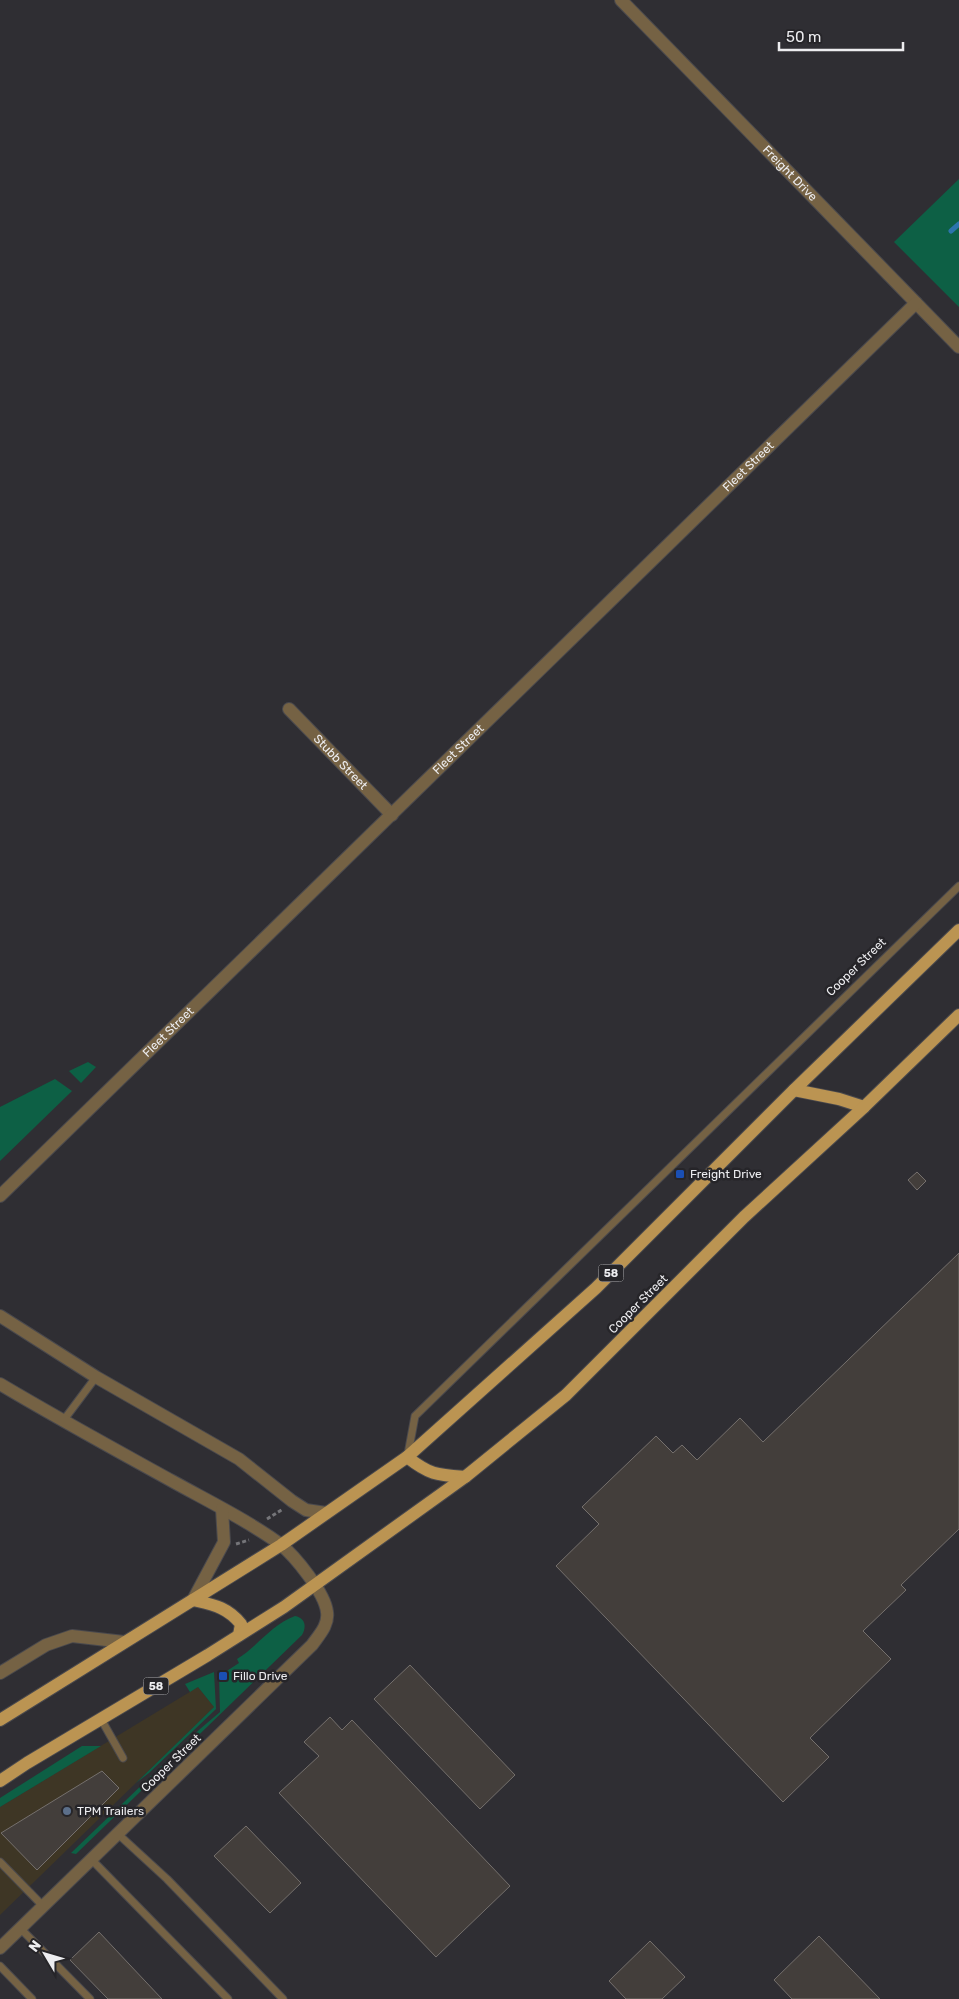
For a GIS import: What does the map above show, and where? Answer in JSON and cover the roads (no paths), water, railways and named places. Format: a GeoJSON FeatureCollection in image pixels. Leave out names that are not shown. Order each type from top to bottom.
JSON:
{"type":"FeatureCollection","features":[{"type":"Feature","properties":{"kind":"main road","name":"58"},"geometry":{"type":"LineString","coordinates":[[0,1720],[281,1545],[407,1457],[596,1288],[794,1090],[959,930]]}},
{"type":"Feature","properties":{"kind":"main road","name":"Cooper Street"},"geometry":{"type":"LineString","coordinates":[[0,1782],[284,1607],[465,1477],[566,1395],[744,1218],[864,1107],[959,1015]]}},
{"type":"Feature","properties":{"kind":"main road"},"geometry":{"type":"LineString","coordinates":[[794,1090],[839,1099],[864,1107]]}},
{"type":"Feature","properties":{"kind":"main road"},"geometry":{"type":"LineString","coordinates":[[407,1457],[423,1470],[438,1476],[465,1477]]}},
{"type":"Feature","properties":{"kind":"main road"},"geometry":{"type":"LineString","coordinates":[[193,1600],[220,1606],[232,1614],[241,1624],[239,1636]]}},
{"type":"Feature","properties":{"kind":"street","name":"Freight Drive"},"geometry":{"type":"LineString","coordinates":[[621,0],[959,347]]}},
{"type":"Feature","properties":{"kind":"street","name":"Fleet Street"},"geometry":{"type":"LineString","coordinates":[[0,1196],[916,303]]}},
{"type":"Feature","properties":{"kind":"street","name":"Stubb Street"},"geometry":{"type":"LineString","coordinates":[[289,709],[392,815]]}},
{"type":"Feature","properties":{"kind":"street"},"geometry":{"type":"LineString","coordinates":[[0,1316],[96,1377],[239,1458],[306,1510],[326,1513]]}},
{"type":"Feature","properties":{"kind":"street"},"geometry":{"type":"LineString","coordinates":[[0,1384],[222,1509],[281,1545]]}},
{"type":"Feature","properties":{"kind":"street"},"geometry":{"type":"LineString","coordinates":[[193,1600],[224,1542],[222,1509]]}},
{"type":"Feature","properties":{"kind":"street","name":"Cooper Street"},"geometry":{"type":"LineString","coordinates":[[0,1948],[312,1645],[324,1628],[327,1613],[324,1601],[299,1562],[281,1545]]}},
{"type":"Feature","properties":{"kind":"street"},"geometry":{"type":"LineString","coordinates":[[0,1673],[46,1645],[72,1636],[124,1642]]}},
{"type":"Feature","properties":{"kind":"lane","name":"Cooper Street"},"geometry":{"type":"LineString","coordinates":[[407,1457],[415,1416],[959,886]]}},
{"type":"Feature","properties":{"kind":"lane"},"geometry":{"type":"LineString","coordinates":[[63,1421],[96,1377]]}},
{"type":"Feature","properties":{"kind":"lane"},"geometry":{"type":"LineString","coordinates":[[101,1719],[123,1758]]}},
{"type":"Feature","properties":{"kind":"lane"},"geometry":{"type":"LineString","coordinates":[[118,1834],[167,1879],[283,1999]]}},
{"type":"Feature","properties":{"kind":"lane"},"geometry":{"type":"LineString","coordinates":[[91,1859],[228,1999]]}},
{"type":"Feature","properties":{"kind":"lane"},"geometry":{"type":"LineString","coordinates":[[0,1862],[43,1906]]}},
{"type":"Feature","properties":{"kind":"lane"},"geometry":{"type":"LineString","coordinates":[[20,1928],[90,1999]]}},
{"type":"Feature","properties":{"kind":"lane"},"geometry":{"type":"LineString","coordinates":[[0,1966],[32,1999]]}},
{"type":"Feature","properties":{"kind":"waterway"},"geometry":{"type":"LineString","coordinates":[[951,231],[959,224]]}},
{"type":"Feature","properties":{"kind":"place","name":"Freight Drive"},"geometry":{"type":"Point","coordinates":[680,1174]}},
{"type":"Feature","properties":{"kind":"place","name":"Fillo Drive"},"geometry":{"type":"Point","coordinates":[223,1676]}},
{"type":"Feature","properties":{"kind":"place","name":"TPM Trailers"},"geometry":{"type":"Point","coordinates":[67,1811]}}]}
